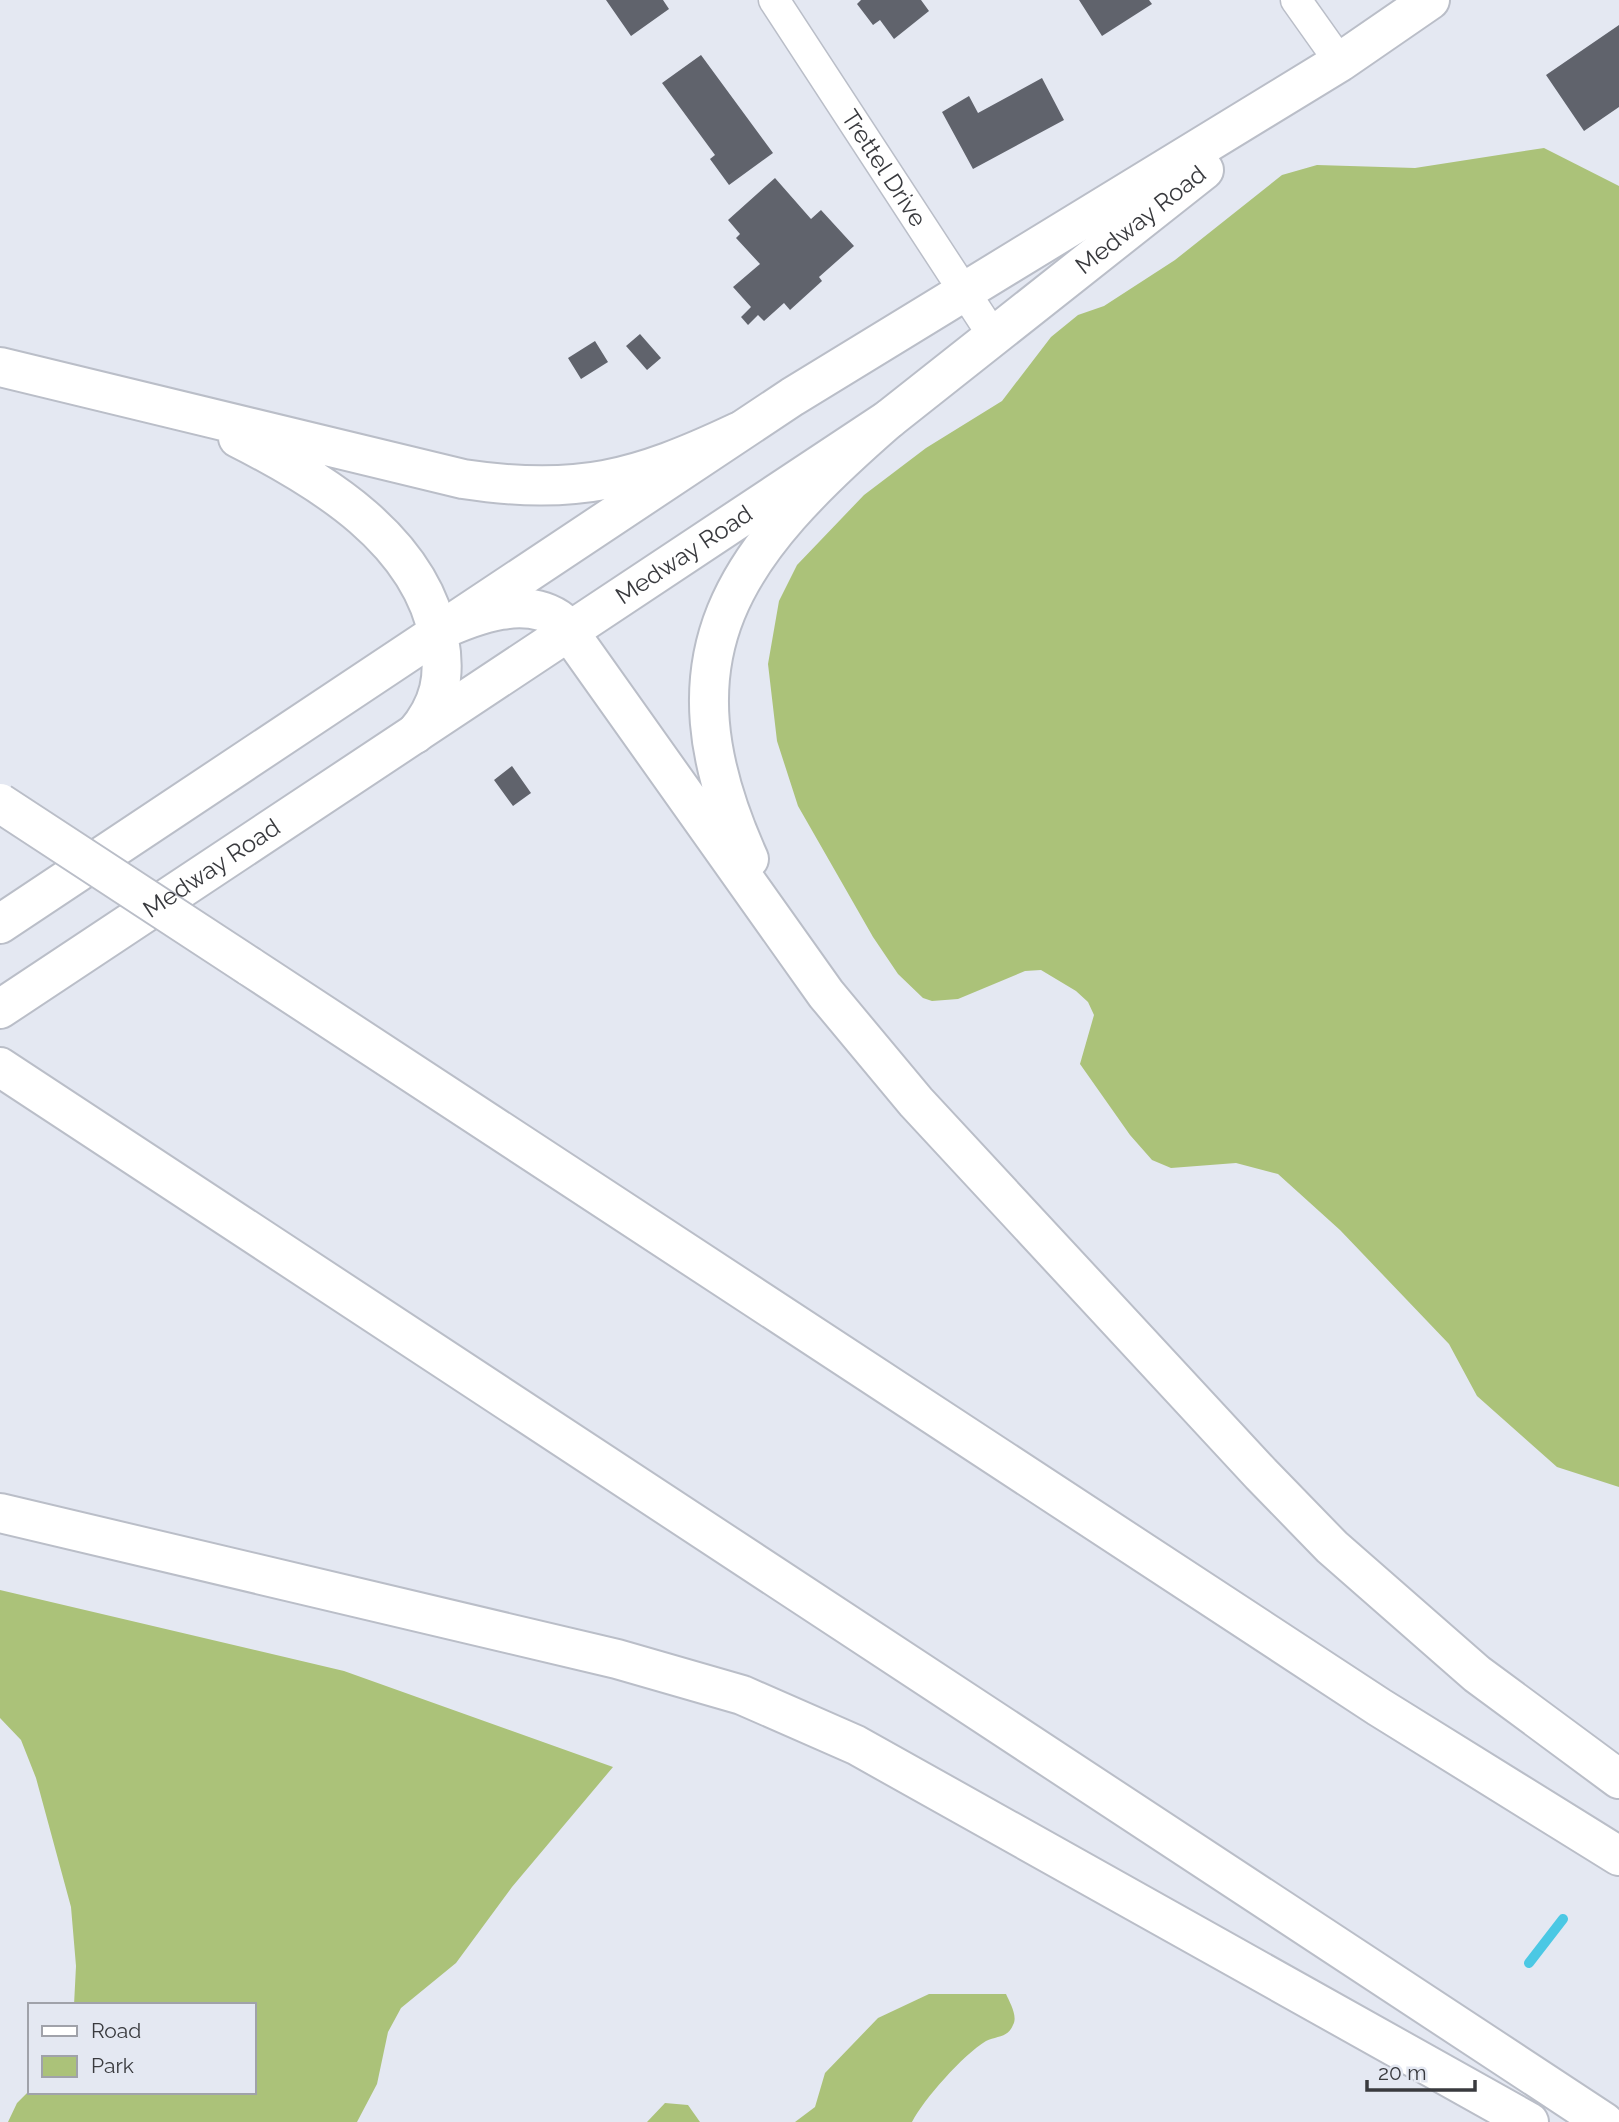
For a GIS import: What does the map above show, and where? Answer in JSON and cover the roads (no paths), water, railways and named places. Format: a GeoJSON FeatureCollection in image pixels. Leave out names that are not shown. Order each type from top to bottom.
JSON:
{"type":"FeatureCollection","features":[{"type":"Feature","properties":{"kind":"main road","name":"Medway Road"},"geometry":{"type":"LineString","coordinates":[[0,924],[738,432],[1340,62],[1430,0]]}},
{"type":"Feature","properties":{"kind":"main road","name":"Medway Road"},"geometry":{"type":"LineString","coordinates":[[0,1009],[889,419],[1340,62]]}},
{"type":"Feature","properties":{"kind":"main road"},"geometry":{"type":"LineString","coordinates":[[0,367],[463,479],[528,487],[559,487],[613,480],[667,464],[738,432]]}},
{"type":"Feature","properties":{"kind":"main road"},"geometry":{"type":"LineString","coordinates":[[169,407],[262,451],[345,503],[405,564],[425,596],[438,632],[442,680],[433,709],[415,734]]}},
{"type":"Feature","properties":{"kind":"main road"},"geometry":{"type":"LineString","coordinates":[[805,966],[755,874],[726,801],[712,751],[708,723],[713,654],[727,609],[767,540],[811,491],[889,419]]}},
{"type":"Feature","properties":{"kind":"main road"},"geometry":{"type":"LineString","coordinates":[[438,632],[483,615],[530,608],[553,615],[570,631],[805,966],[916,1102],[1332,1547],[1458,1659],[1619,1779]]}},
{"type":"Feature","properties":{"kind":"main road"},"geometry":{"type":"LineString","coordinates":[[0,803],[1379,1707],[1619,1856]]}},
{"type":"Feature","properties":{"kind":"main road"},"geometry":{"type":"LineString","coordinates":[[0,1067],[1604,2122]]}},
{"type":"Feature","properties":{"kind":"main road"},"geometry":{"type":"LineString","coordinates":[[0,1513],[617,1659],[707,1683],[776,1709],[856,1745],[929,1784],[1530,2122]]}},
{"type":"Feature","properties":{"kind":"street","name":"Trettel Drive"},"geometry":{"type":"LineString","coordinates":[[774,0],[994,337]]}},
{"type":"Feature","properties":{"kind":"street"},"geometry":{"type":"LineString","coordinates":[[1296,0],[1340,62]]}},
{"type":"Feature","properties":{"kind":"waterway"},"geometry":{"type":"LineString","coordinates":[[1529,1963],[1563,1919]]}}]}
